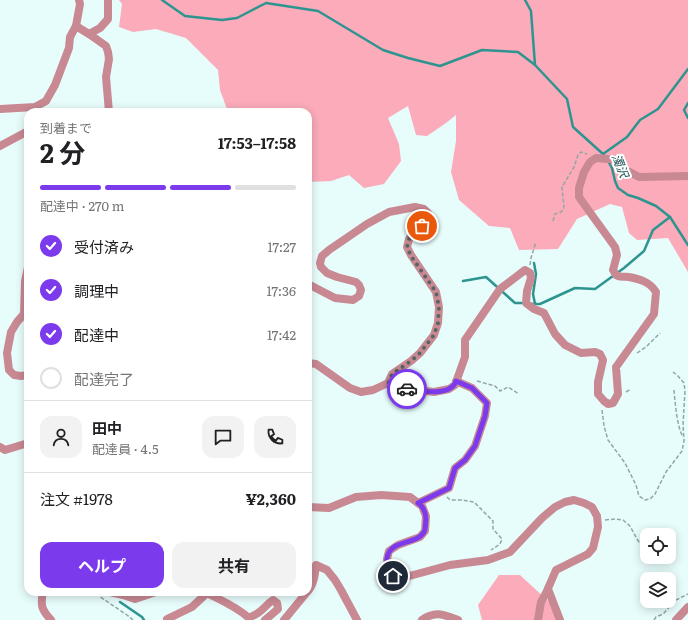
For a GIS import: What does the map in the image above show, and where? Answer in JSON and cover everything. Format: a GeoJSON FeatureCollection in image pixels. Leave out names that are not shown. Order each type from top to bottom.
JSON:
{"type":"FeatureCollection","features":[{"type":"Feature","properties":{"kind":"street"},"geometry":{"type":"LineString","coordinates":[[0,109],[35,107],[46,102],[70,48],[70,37],[76,26],[80,4],[79,0]]}},
{"type":"Feature","properties":{"kind":"street"},"geometry":{"type":"LineString","coordinates":[[89,34],[100,28],[108,19],[108,0]]}},
{"type":"Feature","properties":{"kind":"street"},"geometry":{"type":"LineString","coordinates":[[76,26],[106,46],[109,59],[106,77],[109,108]]}},
{"type":"Feature","properties":{"kind":"street"},"geometry":{"type":"LineString","coordinates":[[0,146],[24,133]]}},
{"type":"Feature","properties":{"kind":"street"},"geometry":{"type":"LineString","coordinates":[[312,363],[316,364],[350,388],[361,392],[373,390],[388,384],[408,389],[434,392],[449,389],[460,382],[465,357],[465,340],[500,289],[525,270],[530,273],[531,278],[527,291],[526,303],[534,309],[544,313],[555,334],[565,345],[581,353],[595,352],[600,354],[603,360],[598,382],[598,394],[608,404],[613,403],[618,394],[616,367],[654,314],[656,292],[652,286],[645,282],[628,277],[620,277],[616,275],[613,270],[617,255],[615,247],[579,196],[579,188],[584,172],[590,162],[598,158],[620,160],[626,170],[639,177],[688,176]]}},
{"type":"Feature","properties":{"kind":"street"},"geometry":{"type":"LineString","coordinates":[[312,286],[335,298],[353,300],[359,296],[361,290],[359,285],[356,282],[327,273],[321,267],[320,263],[322,256],[367,224],[390,212],[415,207],[424,209],[428,213],[429,217],[427,222],[415,230],[409,239],[407,247],[411,256],[436,292],[439,307],[438,323],[434,335],[420,353],[392,374],[388,384]]}},
{"type":"Feature","properties":{"kind":"street"},"geometry":{"type":"LineString","coordinates":[[24,317],[17,322],[11,332],[7,353],[4,358],[9,370],[14,375],[24,376]]}},
{"type":"Feature","properties":{"kind":"street"},"geometry":{"type":"LineString","coordinates":[[418,503],[449,488],[455,468],[465,460],[475,446],[485,416],[487,403],[472,388],[460,382]]}},
{"type":"Feature","properties":{"kind":"street"},"geometry":{"type":"LineString","coordinates":[[0,447],[5,450],[24,444]]}},
{"type":"Feature","properties":{"kind":"street"},"geometry":{"type":"LineString","coordinates":[[312,507],[330,508],[356,497],[381,495],[410,497],[422,506],[426,516],[425,531],[420,537],[398,545],[389,551],[387,560],[388,568],[393,576],[402,578],[450,565],[488,560],[510,552],[542,518],[555,507],[565,502],[574,500],[584,503],[592,507],[597,516],[598,527],[593,548],[588,554],[556,570],[541,602],[538,620]]}},
{"type":"Feature","properties":{"kind":"street"},"geometry":{"type":"LineString","coordinates":[[312,584],[316,565],[327,570],[341,590],[357,620]]}},
{"type":"Feature","properties":{"kind":"street"},"geometry":{"type":"LineString","coordinates":[[548,589],[560,620]]}},
{"type":"Feature","properties":{"kind":"street"},"geometry":{"type":"LineString","coordinates":[[42,596],[43,611],[51,620]]}},
{"type":"Feature","properties":{"kind":"street"},"geometry":{"type":"LineString","coordinates":[[126,596],[135,599],[144,596]]}},
{"type":"Feature","properties":{"kind":"street"},"geometry":{"type":"LineString","coordinates":[[168,619],[192,607],[203,596]]}},
{"type":"Feature","properties":{"kind":"street"},"geometry":{"type":"LineString","coordinates":[[221,596],[249,618],[257,614],[273,600],[277,603],[278,608],[266,620]]}},
{"type":"Feature","properties":{"kind":"street"},"geometry":{"type":"LineString","coordinates":[[284,620],[305,596]]}},
{"type":"Feature","properties":{"kind":"street"},"geometry":{"type":"LineString","coordinates":[[676,620],[688,607]]}},
{"type":"Feature","properties":{"kind":"street"},"geometry":{"type":"LineString","coordinates":[[422,620],[439,613],[458,620]]}},
{"type":"Feature","properties":{"kind":"path"},"geometry":{"type":"LineString","coordinates":[[553,221],[555,214],[561,212],[564,208],[562,187],[574,167],[578,155],[582,152],[598,158]]}},
{"type":"Feature","properties":{"kind":"path"},"geometry":{"type":"LineString","coordinates":[[530,273],[531,258],[536,242]]}},
{"type":"Feature","properties":{"kind":"path"},"geometry":{"type":"LineString","coordinates":[[625,355],[635,354],[646,347],[660,334]]}},
{"type":"Feature","properties":{"kind":"path"},"geometry":{"type":"LineString","coordinates":[[601,398],[604,426],[608,440],[625,464],[636,485],[639,496],[645,500],[650,499],[655,494],[666,472],[682,450],[684,441],[684,383],[672,372]]}},
{"type":"Feature","properties":{"kind":"path"},"geometry":{"type":"LineString","coordinates":[[460,382],[472,380],[495,386],[500,392],[508,387],[519,394]]}},
{"type":"Feature","properties":{"kind":"path"},"geometry":{"type":"LineString","coordinates":[[674,390],[678,420],[681,434],[684,438]]}},
{"type":"Feature","properties":{"kind":"path"},"geometry":{"type":"LineString","coordinates":[[442,491],[450,500],[474,502],[493,521],[493,529],[502,539],[500,544],[484,555],[483,560]]}},
{"type":"Feature","properties":{"kind":"path"},"geometry":{"type":"LineString","coordinates":[[597,520],[623,520],[630,526],[640,543]]}},
{"type":"Feature","properties":{"kind":"path"},"geometry":{"type":"LineString","coordinates":[[654,620],[656,617],[663,614],[676,600],[688,594]]}},
{"type":"Feature","properties":{"kind":"path"},"geometry":{"type":"LineString","coordinates":[[99,596],[132,620]]}},
{"type":"Feature","properties":{"kind":"shaded area"},"geometry":{"type":"Polygon","coordinates":[[[119,0],[688,0],[688,272],[668,238],[637,240],[629,233],[622,207],[610,204],[577,219],[558,249],[519,250],[510,228],[489,226],[459,200],[451,172],[456,141],[456,115],[427,136],[416,135],[408,106],[388,118],[399,144],[401,161],[384,184],[364,188],[349,175],[331,181],[312,182],[312,108],[227,108],[220,90],[218,70],[186,38],[156,29],[133,32],[119,27],[122,4],[119,0]]]}},
{"type":"Feature","properties":{"kind":"shaded area"},"geometry":{"type":"Polygon","coordinates":[[[499,575],[520,575],[560,612],[561,620],[482,620],[478,605],[499,575]]]}},
{"type":"Feature","properties":{"kind":"waterway"},"geometry":{"type":"LineString","coordinates":[[162,0],[185,16],[222,20],[237,18],[266,3],[318,11],[383,50],[440,66],[482,50],[518,52],[535,65]]}},
{"type":"Feature","properties":{"kind":"waterway"},"geometry":{"type":"LineString","coordinates":[[525,0],[531,11],[535,65],[567,99],[573,127],[603,154]]}},
{"type":"Feature","properties":{"kind":"waterway","name":"濁沢"},"geometry":{"type":"LineString","coordinates":[[605,157],[603,154],[627,137],[640,120],[658,109],[688,69]]}},
{"type":"Feature","properties":{"kind":"waterway"},"geometry":{"type":"LineString","coordinates":[[688,103],[684,110],[688,118]]}},
{"type":"Feature","properties":{"kind":"waterway","name":"濁沢"},"geometry":{"type":"LineString","coordinates":[[608,161],[612,168],[618,188],[628,195],[656,206],[670,217],[688,245]]}},
{"type":"Feature","properties":{"kind":"waterway"},"geometry":{"type":"LineString","coordinates":[[531,304],[540,304],[575,288],[595,289],[644,251],[653,230],[670,217]]}},
{"type":"Feature","properties":{"kind":"waterway"},"geometry":{"type":"LineString","coordinates":[[534,263],[536,274],[533,294],[535,304]]}},
{"type":"Feature","properties":{"kind":"waterway"},"geometry":{"type":"LineString","coordinates":[[463,281],[486,277],[515,303],[524,303]]}},
{"type":"Feature","properties":{"kind":"waterway"},"geometry":{"type":"LineString","coordinates":[[120,602],[144,620]]}},
{"type":"Feature","properties":{"kind":"way so far"},"geometry":{"type":"LineString","coordinates":[[407,389],[388,384],[392,374],[420,353],[434,335],[438,323],[439,307],[436,292],[411,256],[407,247],[409,239],[415,230],[422,226]]}},
{"type":"Feature","properties":{"kind":"route"},"geometry":{"type":"LineString","coordinates":[[393,576],[388,568],[387,560],[389,551],[398,545],[420,537],[425,531],[426,516],[422,506],[418,503],[449,488],[455,468],[465,460],[475,446],[485,416],[487,403],[472,388],[456,381],[455,385],[449,389],[434,392],[407,389]]}}]}
